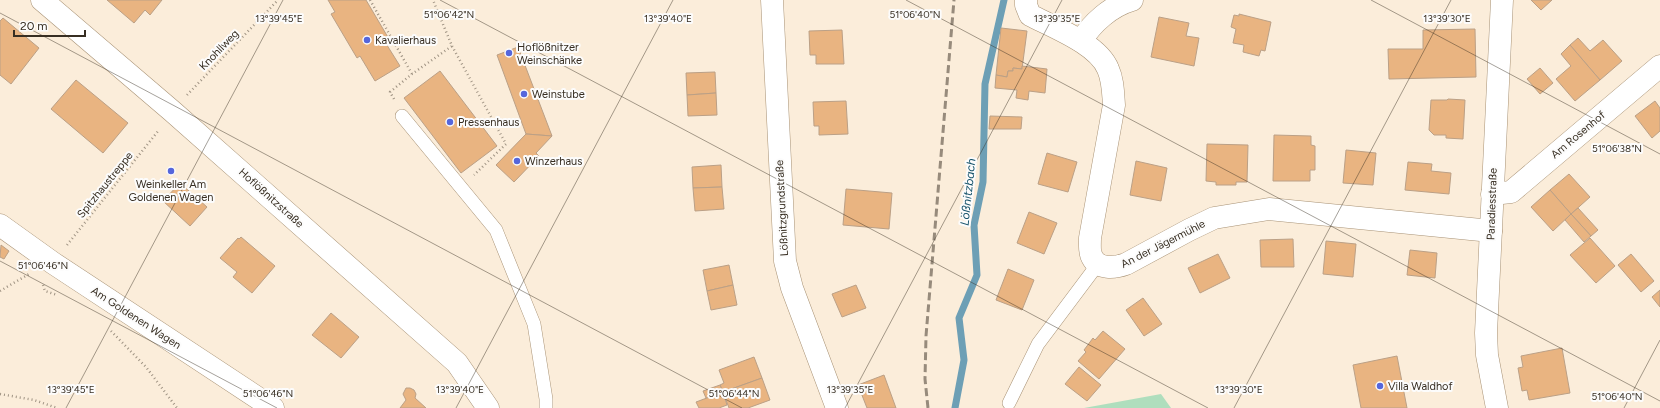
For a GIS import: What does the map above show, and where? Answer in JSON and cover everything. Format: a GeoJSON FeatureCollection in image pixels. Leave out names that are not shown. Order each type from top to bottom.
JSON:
{"type":"FeatureCollection","features":[{"type":"Feature","properties":{"kind":"street","name":"Hoflößnitzstraße"},"geometry":{"type":"LineString","coordinates":[[42,0],[172,111],[457,363],[488,408]]}},
{"type":"Feature","properties":{"kind":"street","name":"Lößnitzgrundstraße"},"geometry":{"type":"LineString","coordinates":[[772,0],[785,261],[792,288],[837,408]]}},
{"type":"Feature","properties":{"kind":"street"},"geometry":{"type":"LineString","coordinates":[[1026,0],[1026,5],[1030,15],[1081,41],[1097,53],[1108,67],[1113,85],[1114,105],[1090,238],[1092,258],[1098,264]]}},
{"type":"Feature","properties":{"kind":"street"},"geometry":{"type":"LineString","coordinates":[[1081,41],[1096,22],[1112,10],[1132,0]]}},
{"type":"Feature","properties":{"kind":"street","name":"Paradiesstraße"},"geometry":{"type":"LineString","coordinates":[[1497,408],[1487,356],[1486,334],[1502,0]]}},
{"type":"Feature","properties":{"kind":"street","name":"Am Rosenhof"},"geometry":{"type":"LineString","coordinates":[[1492,194],[1511,192],[1660,66]]}},
{"type":"Feature","properties":{"kind":"street","name":"An der Jägermühle"},"geometry":{"type":"LineString","coordinates":[[1098,264],[1117,267],[1126,264],[1214,218],[1269,209],[1490,231]]}},
{"type":"Feature","properties":{"kind":"street","name":"Am Goldenen Wagen"},"geometry":{"type":"LineString","coordinates":[[0,225],[57,257],[273,408]]}},
{"type":"Feature","properties":{"kind":"lane"},"geometry":{"type":"LineString","coordinates":[[402,116],[496,230],[534,324],[546,408]]}},
{"type":"Feature","properties":{"kind":"lane"},"geometry":{"type":"LineString","coordinates":[[1009,403],[1038,344],[1098,264]]}},
{"type":"Feature","properties":{"kind":"path","name":"Knohllweg"},"geometry":{"type":"LineString","coordinates":[[172,111],[278,0]]}},
{"type":"Feature","properties":{"kind":"path"},"geometry":{"type":"LineString","coordinates":[[370,0],[412,74]]}},
{"type":"Feature","properties":{"kind":"path"},"geometry":{"type":"LineString","coordinates":[[433,0],[452,46],[506,144],[472,177],[471,199]]}},
{"type":"Feature","properties":{"kind":"path"},"geometry":{"type":"LineString","coordinates":[[402,116],[390,92],[412,74],[452,46]]}},
{"type":"Feature","properties":{"kind":"path","name":"Spitzhaustreppe"},"geometry":{"type":"LineString","coordinates":[[60,296],[45,291],[42,282],[57,257],[160,129]]}},
{"type":"Feature","properties":{"kind":"path"},"geometry":{"type":"LineString","coordinates":[[0,290],[15,281]]}},
{"type":"Feature","properties":{"kind":"path"},"geometry":{"type":"LineString","coordinates":[[107,326],[146,367],[177,408]]}},
{"type":"Feature","properties":{"kind":"path"},"geometry":{"type":"LineString","coordinates":[[0,394],[34,400],[57,408]]}},
{"type":"Feature","properties":{"kind":"green space"},"geometry":{"type":"Polygon","coordinates":[[[1161,394],[1171,408],[1084,408],[1161,394]]]}},
{"type":"Feature","properties":{"kind":"building"},"geometry":{"type":"Polygon","coordinates":[[[107,0],[162,0],[150,15],[145,10],[134,23],[107,0]]]}},
{"type":"Feature","properties":{"kind":"building","name":"Kavalierhaus"},"geometry":{"type":"Polygon","coordinates":[[[328,0],[366,0],[389,39],[385,42],[400,66],[375,81],[360,56],[357,58],[331,14],[335,12],[328,0]]]}},
{"type":"Feature","properties":{"kind":"building"},"geometry":{"type":"Polygon","coordinates":[[[1531,0],[1552,0],[1541,10],[1531,0]]]}},
{"type":"Feature","properties":{"kind":"building"},"geometry":{"type":"Polygon","coordinates":[[[1239,14],[1271,22],[1265,51],[1261,50],[1259,56],[1243,52],[1244,45],[1233,43],[1236,29],[1231,27],[1234,15],[1239,16],[1239,14]]]}},
{"type":"Feature","properties":{"kind":"building"},"geometry":{"type":"Polygon","coordinates":[[[1159,17],[1189,23],[1186,36],[1199,38],[1194,66],[1151,57],[1159,17]]]}},
{"type":"Feature","properties":{"kind":"building"},"geometry":{"type":"Polygon","coordinates":[[[3,18],[39,48],[11,84],[0,75],[0,21],[3,18]]]}},
{"type":"Feature","properties":{"kind":"building"},"geometry":{"type":"Polygon","coordinates":[[[1001,28],[1027,31],[1022,69],[1013,68],[1013,71],[1008,71],[1007,77],[996,75],[1001,28]]]}},
{"type":"Feature","properties":{"kind":"building"},"geometry":{"type":"Polygon","coordinates":[[[1475,29],[1476,77],[1389,79],[1388,49],[1423,49],[1423,30],[1475,29]]]}},
{"type":"Feature","properties":{"kind":"building"},"geometry":{"type":"Polygon","coordinates":[[[842,30],[844,64],[816,64],[816,55],[810,55],[809,31],[842,30]]]}},
{"type":"Feature","properties":{"kind":"building"},"geometry":{"type":"Polygon","coordinates":[[[1578,38],[1590,51],[1603,40],[1622,61],[1600,80],[1570,45],[1578,38]]]}},
{"type":"Feature","properties":{"kind":"building"},"geometry":{"type":"Polygon","coordinates":[[[1570,45],[1600,80],[1575,101],[1556,79],[1571,66],[1561,54],[1570,45]]]}},
{"type":"Feature","properties":{"kind":"building","name":"Weinstube"},"geometry":{"type":"Polygon","coordinates":[[[518,47],[552,136],[526,134],[497,55],[518,47]]]}},
{"type":"Feature","properties":{"kind":"building"},"geometry":{"type":"Polygon","coordinates":[[[1022,66],[1047,69],[1045,93],[1029,91],[1028,100],[1016,98],[1017,90],[995,88],[996,75],[1007,77],[1008,71],[1013,71],[1013,68],[1022,69],[1022,66]]]}},
{"type":"Feature","properties":{"kind":"building"},"geometry":{"type":"Polygon","coordinates":[[[1540,68],[1553,83],[1540,94],[1527,79],[1540,68]]]}},
{"type":"Feature","properties":{"kind":"building","name":"Pressenhaus"},"geometry":{"type":"Polygon","coordinates":[[[440,71],[497,146],[461,173],[404,98],[440,71]]]}},
{"type":"Feature","properties":{"kind":"building"},"geometry":{"type":"Polygon","coordinates":[[[715,72],[716,93],[687,95],[686,73],[715,72]]]}},
{"type":"Feature","properties":{"kind":"building"},"geometry":{"type":"Polygon","coordinates":[[[76,80],[128,123],[103,153],[51,109],[76,80]]]}},
{"type":"Feature","properties":{"kind":"building"},"geometry":{"type":"Polygon","coordinates":[[[716,93],[717,115],[688,116],[687,95],[716,93]]]}},
{"type":"Feature","properties":{"kind":"building"},"geometry":{"type":"Polygon","coordinates":[[[1431,100],[1465,100],[1463,139],[1446,138],[1446,135],[1434,135],[1429,130],[1431,100]]]}},
{"type":"Feature","properties":{"kind":"building"},"geometry":{"type":"Polygon","coordinates":[[[846,101],[848,134],[819,135],[819,126],[814,126],[813,102],[846,101]]]}},
{"type":"Feature","properties":{"kind":"building"},"geometry":{"type":"Polygon","coordinates":[[[1655,101],[1660,108],[1660,131],[1652,138],[1635,116],[1655,101]]]}},
{"type":"Feature","properties":{"kind":"building"},"geometry":{"type":"Polygon","coordinates":[[[990,116],[1022,117],[1021,129],[989,129],[990,116]]]}},
{"type":"Feature","properties":{"kind":"building","name":"Winzerhaus"},"geometry":{"type":"Polygon","coordinates":[[[526,134],[552,136],[536,153],[539,156],[514,182],[496,165],[526,134]]]}},
{"type":"Feature","properties":{"kind":"building"},"geometry":{"type":"Polygon","coordinates":[[[1274,135],[1311,136],[1311,145],[1315,146],[1315,170],[1310,170],[1310,181],[1273,181],[1274,135]]]}},
{"type":"Feature","properties":{"kind":"building"},"geometry":{"type":"Polygon","coordinates":[[[1207,144],[1248,145],[1247,182],[1236,182],[1236,185],[1216,185],[1216,182],[1206,181],[1207,144]]]}},
{"type":"Feature","properties":{"kind":"building"},"geometry":{"type":"Polygon","coordinates":[[[1346,150],[1376,153],[1373,185],[1343,183],[1346,150]]]}},
{"type":"Feature","properties":{"kind":"building"},"geometry":{"type":"Polygon","coordinates":[[[1047,153],[1077,162],[1068,192],[1038,184],[1047,153]]]}},
{"type":"Feature","properties":{"kind":"building"},"geometry":{"type":"Polygon","coordinates":[[[1136,161],[1167,168],[1161,201],[1130,195],[1136,161]]]}},
{"type":"Feature","properties":{"kind":"building"},"geometry":{"type":"Polygon","coordinates":[[[1408,162],[1432,164],[1431,171],[1451,173],[1449,194],[1405,190],[1408,162]]]}},
{"type":"Feature","properties":{"kind":"building"},"geometry":{"type":"Polygon","coordinates":[[[721,165],[722,187],[693,188],[692,167],[721,165]]]}},
{"type":"Feature","properties":{"kind":"building"},"geometry":{"type":"Polygon","coordinates":[[[1569,174],[1590,197],[1571,214],[1550,190],[1569,174]]]}},
{"type":"Feature","properties":{"kind":"building"},"geometry":{"type":"Polygon","coordinates":[[[180,183],[207,207],[190,226],[163,201],[180,183]]]}},
{"type":"Feature","properties":{"kind":"building"},"geometry":{"type":"Polygon","coordinates":[[[722,187],[724,209],[695,211],[693,188],[722,187]]]}},
{"type":"Feature","properties":{"kind":"building"},"geometry":{"type":"Polygon","coordinates":[[[846,189],[892,193],[889,229],[843,225],[846,189]]]}},
{"type":"Feature","properties":{"kind":"building"},"geometry":{"type":"Polygon","coordinates":[[[1550,190],[1571,214],[1553,231],[1531,207],[1550,190]]]}},
{"type":"Feature","properties":{"kind":"building"},"geometry":{"type":"Polygon","coordinates":[[[1578,208],[1598,230],[1591,236],[1571,214],[1578,208]]]}},
{"type":"Feature","properties":{"kind":"building"},"geometry":{"type":"Polygon","coordinates":[[[1029,212],[1057,223],[1044,254],[1017,243],[1029,212]]]}},
{"type":"Feature","properties":{"kind":"building"},"geometry":{"type":"Polygon","coordinates":[[[1571,214],[1591,236],[1584,242],[1565,220],[1571,214]]]}},
{"type":"Feature","properties":{"kind":"building"},"geometry":{"type":"Polygon","coordinates":[[[241,237],[275,266],[252,293],[233,277],[237,272],[220,258],[238,238],[239,239],[241,237]]]}},
{"type":"Feature","properties":{"kind":"building"},"geometry":{"type":"Polygon","coordinates":[[[1590,238],[1615,266],[1596,283],[1570,255],[1590,238]]]}},
{"type":"Feature","properties":{"kind":"building"},"geometry":{"type":"Polygon","coordinates":[[[1293,239],[1294,267],[1261,267],[1260,240],[1293,239]]]}},
{"type":"Feature","properties":{"kind":"building"},"geometry":{"type":"Polygon","coordinates":[[[1326,241],[1356,244],[1353,277],[1323,274],[1326,241]]]}},
{"type":"Feature","properties":{"kind":"building"},"geometry":{"type":"Polygon","coordinates":[[[1,245],[9,251],[4,259],[0,257],[1,245]]]}},
{"type":"Feature","properties":{"kind":"building"},"geometry":{"type":"Polygon","coordinates":[[[1410,250],[1437,253],[1435,278],[1407,275],[1410,250]]]}},
{"type":"Feature","properties":{"kind":"building"},"geometry":{"type":"Polygon","coordinates":[[[1218,254],[1230,278],[1200,293],[1188,268],[1218,254]]]}},
{"type":"Feature","properties":{"kind":"building"},"geometry":{"type":"Polygon","coordinates":[[[1631,254],[1654,281],[1641,292],[1618,265],[1631,254]]]}},
{"type":"Feature","properties":{"kind":"building"},"geometry":{"type":"Polygon","coordinates":[[[729,265],[733,285],[707,291],[703,270],[729,265]]]}},
{"type":"Feature","properties":{"kind":"building"},"geometry":{"type":"Polygon","coordinates":[[[1008,269],[1034,280],[1022,310],[996,300],[1008,269]]]}},
{"type":"Feature","properties":{"kind":"building"},"geometry":{"type":"Polygon","coordinates":[[[733,285],[737,305],[711,310],[707,291],[733,285]]]}},
{"type":"Feature","properties":{"kind":"building"},"geometry":{"type":"Polygon","coordinates":[[[856,285],[866,308],[842,317],[832,294],[856,285]]]}},
{"type":"Feature","properties":{"kind":"building"},"geometry":{"type":"Polygon","coordinates":[[[1660,290],[1660,307],[1652,297],[1660,290]]]}},
{"type":"Feature","properties":{"kind":"building"},"geometry":{"type":"Polygon","coordinates":[[[1143,298],[1162,324],[1144,336],[1126,310],[1143,298]]]}},
{"type":"Feature","properties":{"kind":"building"},"geometry":{"type":"Polygon","coordinates":[[[331,313],[359,337],[341,358],[312,335],[331,313]]]}},
{"type":"Feature","properties":{"kind":"building"},"geometry":{"type":"Polygon","coordinates":[[[1103,331],[1125,349],[1099,379],[1078,361],[1086,352],[1084,350],[1093,338],[1095,340],[1103,331]]]}},
{"type":"Feature","properties":{"kind":"building"},"geometry":{"type":"Polygon","coordinates":[[[1562,348],[1570,393],[1529,400],[1527,390],[1522,391],[1518,368],[1523,367],[1521,356],[1562,348]]]}},
{"type":"Feature","properties":{"kind":"building","name":"Villa Waldhof"},"geometry":{"type":"Polygon","coordinates":[[[1397,356],[1407,408],[1361,408],[1353,365],[1397,356]]]}},
{"type":"Feature","properties":{"kind":"building"},"geometry":{"type":"Polygon","coordinates":[[[754,357],[762,378],[723,392],[720,385],[724,383],[719,370],[754,357]]]}},
{"type":"Feature","properties":{"kind":"building"},"geometry":{"type":"Polygon","coordinates":[[[1079,367],[1101,385],[1087,401],[1065,384],[1079,367]]]}},
{"type":"Feature","properties":{"kind":"building"},"geometry":{"type":"Polygon","coordinates":[[[884,375],[896,408],[867,408],[858,385],[884,375]]]}},
{"type":"Feature","properties":{"kind":"building"},"geometry":{"type":"Polygon","coordinates":[[[762,378],[770,400],[748,408],[729,408],[723,392],[762,378]]]}},
{"type":"Feature","properties":{"kind":"building"},"geometry":{"type":"Polygon","coordinates":[[[720,385],[723,392],[706,398],[703,391],[720,385]]]}},
{"type":"Feature","properties":{"kind":"building"},"geometry":{"type":"Polygon","coordinates":[[[406,388],[414,390],[416,394],[415,398],[426,408],[400,408],[406,400],[403,394],[406,388]]]}},
{"type":"Feature","properties":{"kind":"building"},"geometry":{"type":"Polygon","coordinates":[[[723,392],[727,405],[719,408],[699,408],[696,402],[723,392]]]}},
{"type":"Feature","properties":{"kind":"waterway","name":"Lößnitzbach"},"geometry":{"type":"LineString","coordinates":[[955,408],[964,360],[959,318],[977,275],[974,225],[983,182],[985,84],[1004,0]]}},
{"type":"Feature","properties":{"kind":"railway"},"geometry":{"type":"LineString","coordinates":[[928,408],[925,379],[926,336],[954,0]]}},
{"type":"Feature","properties":{"kind":"place","name":"Kavalierhaus"},"geometry":{"type":"Point","coordinates":[367,40]}},
{"type":"Feature","properties":{"kind":"place","name":"Hoflößnitzer Weinschänke"},"geometry":{"type":"Point","coordinates":[509,53]}},
{"type":"Feature","properties":{"kind":"place","name":"Weinstube"},"geometry":{"type":"Point","coordinates":[524,94]}},
{"type":"Feature","properties":{"kind":"place","name":"Pressenhaus"},"geometry":{"type":"Point","coordinates":[450,122]}},
{"type":"Feature","properties":{"kind":"place","name":"Winzerhaus"},"geometry":{"type":"Point","coordinates":[517,161]}},
{"type":"Feature","properties":{"kind":"place","name":"Weinkeller Am Goldenen Wagen"},"geometry":{"type":"Point","coordinates":[171,171]}},
{"type":"Feature","properties":{"kind":"place","name":"Villa Waldhof"},"geometry":{"type":"Point","coordinates":[1380,386]}}]}
